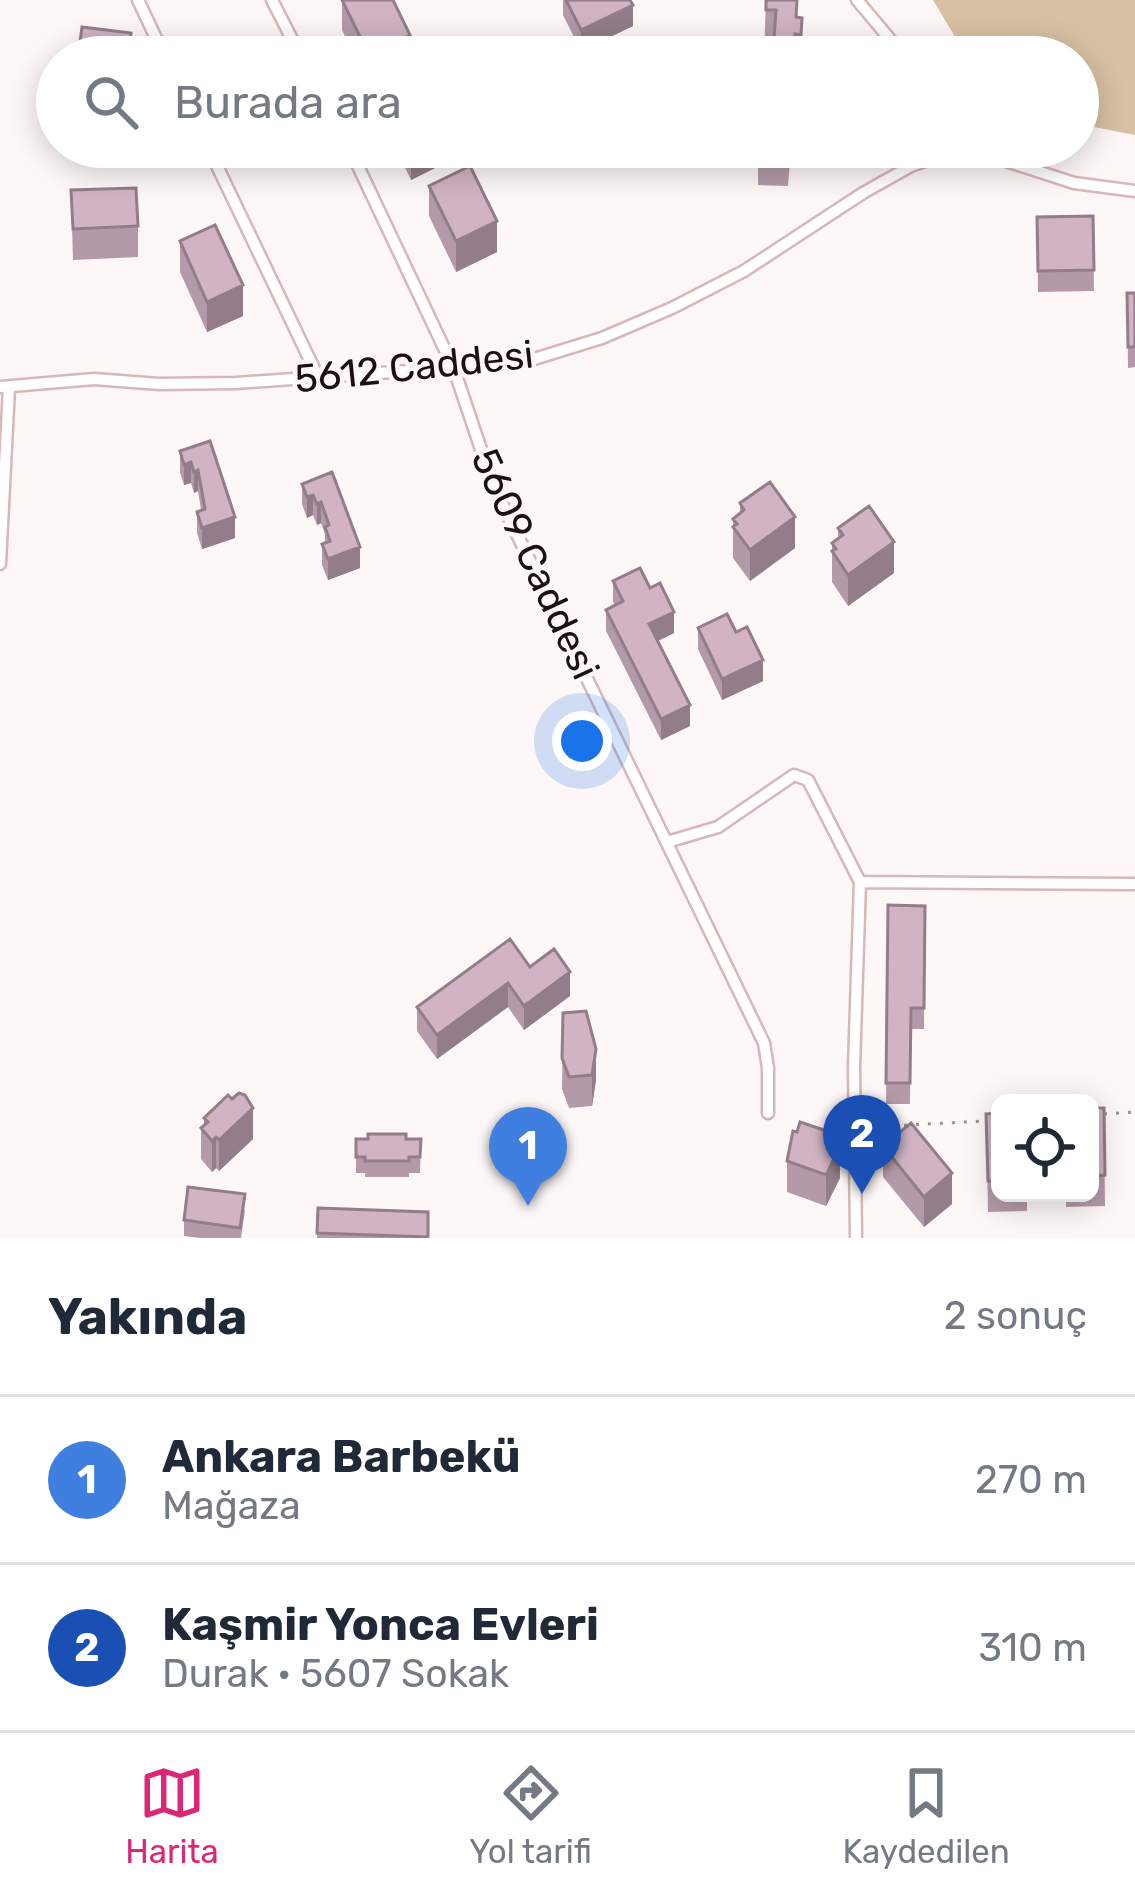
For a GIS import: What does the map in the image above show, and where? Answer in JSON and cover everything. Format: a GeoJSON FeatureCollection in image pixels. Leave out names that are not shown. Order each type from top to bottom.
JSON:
{"type":"FeatureCollection","features":[{"type":"Feature","properties":{"kind":"street"},"geometry":{"type":"LineString","coordinates":[[138,0],[155,36]]}},
{"type":"Feature","properties":{"kind":"street"},"geometry":{"type":"LineString","coordinates":[[272,0],[291,36]]}},
{"type":"Feature","properties":{"kind":"street"},"geometry":{"type":"LineString","coordinates":[[857,0],[887,36]]}},
{"type":"Feature","properties":{"kind":"street"},"geometry":{"type":"LineString","coordinates":[[218,168],[319,379]]}},
{"type":"Feature","properties":{"kind":"street","name":"5609 Caddesi"},"geometry":{"type":"LineString","coordinates":[[360,168],[454,369],[482,460],[764,1042],[768,1113]]}},
{"type":"Feature","properties":{"kind":"street","name":"5612 Caddesi"},"geometry":{"type":"LineString","coordinates":[[4,387],[94,380],[159,384],[319,379],[521,363],[631,327],[744,272],[908,168]]}},
{"type":"Feature","properties":{"kind":"street","name":"5612 Caddesi"},"geometry":{"type":"LineString","coordinates":[[1031,168],[1074,183],[1135,191]]}},
{"type":"Feature","properties":{"kind":"street"},"geometry":{"type":"LineString","coordinates":[[0,564],[4,387]]}},
{"type":"Feature","properties":{"kind":"street"},"geometry":{"type":"LineString","coordinates":[[667,842],[718,827],[794,775],[808,780],[830,819],[860,882],[856,1238]]}},
{"type":"Feature","properties":{"kind":"street"},"geometry":{"type":"LineString","coordinates":[[860,882],[1135,884]]}},
{"type":"Feature","properties":{"kind":"path"},"geometry":{"type":"LineString","coordinates":[[1099,1114],[1135,1112]]}},
{"type":"Feature","properties":{"kind":"path"},"geometry":{"type":"LineString","coordinates":[[854,1127],[991,1120]]}},
{"type":"Feature","properties":{"kind":"shaded area"},"geometry":{"type":"Polygon","coordinates":[[[933,0],[1135,0],[1135,135],[1099,128],[1099,36],[954,36],[933,0]]]}},
{"type":"Feature","properties":{"kind":"building"},"geometry":{"type":"Polygon","coordinates":[[[342,0],[393,0],[410,35],[408,36],[360,36],[342,0]]]}},
{"type":"Feature","properties":{"kind":"building"},"geometry":{"type":"Polygon","coordinates":[[[566,0],[630,0],[633,5],[581,30],[566,0]]]}},
{"type":"Feature","properties":{"kind":"building"},"geometry":{"type":"Polygon","coordinates":[[[766,0],[797,0],[801,35],[774,36],[776,10],[766,10],[766,0]]]}},
{"type":"Feature","properties":{"kind":"building"},"geometry":{"type":"Polygon","coordinates":[[[82,27],[131,33],[131,36],[81,36],[82,27]]]}},
{"type":"Feature","properties":{"kind":"building"},"geometry":{"type":"Polygon","coordinates":[[[471,168],[497,221],[456,241],[429,186],[471,168]]]}},
{"type":"Feature","properties":{"kind":"building"},"geometry":{"type":"Polygon","coordinates":[[[136,188],[138,226],[73,229],[71,190],[136,188]]]}},
{"type":"Feature","properties":{"kind":"building"},"geometry":{"type":"Polygon","coordinates":[[[1093,216],[1094,270],[1038,271],[1037,217],[1093,216]]]}},
{"type":"Feature","properties":{"kind":"building"},"geometry":{"type":"Polygon","coordinates":[[[215,225],[243,285],[207,302],[180,241],[215,225]]]}},
{"type":"Feature","properties":{"kind":"building"},"geometry":{"type":"Polygon","coordinates":[[[1127,293],[1135,293],[1135,347],[1128,347],[1127,293]]]}},
{"type":"Feature","properties":{"kind":"building"},"geometry":{"type":"Polygon","coordinates":[[[210,441],[235,517],[202,528],[197,512],[205,509],[198,470],[194,472],[191,462],[184,465],[180,451],[210,441]]]}},
{"type":"Feature","properties":{"kind":"building"},"geometry":{"type":"Polygon","coordinates":[[[332,472],[360,547],[328,559],[322,544],[330,541],[325,527],[329,525],[321,502],[317,504],[313,495],[307,497],[302,484],[332,472]]]}},
{"type":"Feature","properties":{"kind":"building"},"geometry":{"type":"Polygon","coordinates":[[[770,482],[795,517],[750,550],[733,527],[737,524],[733,519],[744,510],[740,503],[770,482]]]}},
{"type":"Feature","properties":{"kind":"building"},"geometry":{"type":"Polygon","coordinates":[[[869,506],[894,542],[848,575],[832,543],[843,535],[838,528],[869,506]]]}},
{"type":"Feature","properties":{"kind":"building"},"geometry":{"type":"Polygon","coordinates":[[[640,568],[650,588],[660,583],[674,612],[649,624],[690,705],[661,719],[606,610],[623,601],[613,581],[640,568]]]}},
{"type":"Feature","properties":{"kind":"building"},"geometry":{"type":"Polygon","coordinates":[[[727,614],[736,632],[747,627],[763,660],[722,679],[698,628],[727,614]]]}},
{"type":"Feature","properties":{"kind":"building"},"geometry":{"type":"Polygon","coordinates":[[[888,905],[925,906],[924,1008],[911,1008],[910,1083],[886,1083],[888,905]]]}},
{"type":"Feature","properties":{"kind":"building"},"geometry":{"type":"Polygon","coordinates":[[[510,939],[530,967],[554,949],[570,972],[524,1006],[508,983],[437,1035],[417,1007],[510,939]]]}},
{"type":"Feature","properties":{"kind":"building"},"geometry":{"type":"Polygon","coordinates":[[[586,1011],[596,1049],[592,1075],[569,1077],[562,1058],[563,1013],[586,1011]]]}},
{"type":"Feature","properties":{"kind":"building"},"geometry":{"type":"Polygon","coordinates":[[[239,1093],[253,1108],[219,1140],[212,1141],[201,1128],[208,1122],[204,1118],[228,1095],[232,1099],[239,1093]]]}},
{"type":"Feature","properties":{"kind":"building"},"geometry":{"type":"Polygon","coordinates":[[[1099,1108],[1104,1108],[1105,1175],[1099,1175],[1099,1108]]]}},
{"type":"Feature","properties":{"kind":"building"},"geometry":{"type":"Polygon","coordinates":[[[986,1114],[991,1114],[991,1181],[988,1181],[986,1114]]]}},
{"type":"Feature","properties":{"kind":"building"},"geometry":{"type":"Polygon","coordinates":[[[800,1122],[839,1135],[835,1146],[840,1147],[826,1175],[787,1161],[793,1131],[797,1132],[800,1122]]]}},
{"type":"Feature","properties":{"kind":"building"},"geometry":{"type":"Polygon","coordinates":[[[911,1123],[952,1173],[924,1197],[883,1146],[911,1123]]]}},
{"type":"Feature","properties":{"kind":"building"},"geometry":{"type":"Polygon","coordinates":[[[368,1134],[421,1139],[420,1157],[365,1161],[365,1157],[356,1157],[356,1139],[368,1139],[368,1134]]]}},
{"type":"Feature","properties":{"kind":"building"},"geometry":{"type":"Polygon","coordinates":[[[188,1187],[245,1194],[240,1228],[184,1220],[188,1187]]]}},
{"type":"Feature","properties":{"kind":"building"},"geometry":{"type":"Polygon","coordinates":[[[318,1208],[428,1212],[428,1237],[317,1233],[318,1208]]]}},
{"type":"Feature","properties":{"kind":"place","name":"Kaşmir Yonca Evleri"},"geometry":{"type":"Point","coordinates":[862,1194]}},
{"type":"Feature","properties":{"kind":"place","name":"Ankara Barbekü"},"geometry":{"type":"Point","coordinates":[528,1206]}}]}
